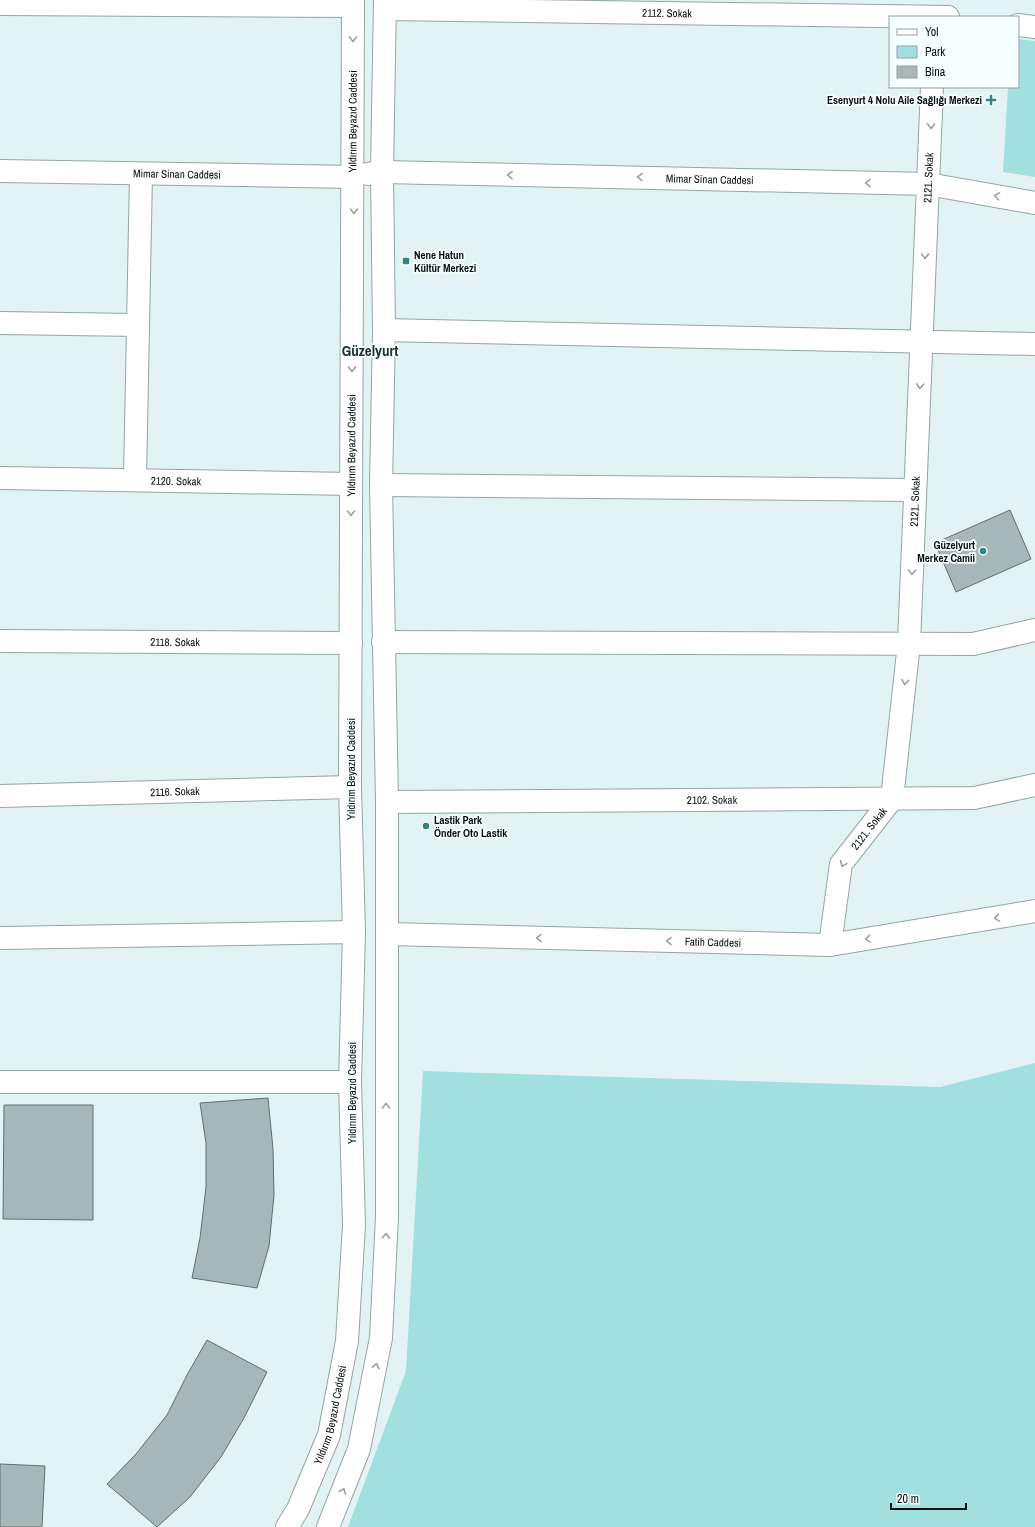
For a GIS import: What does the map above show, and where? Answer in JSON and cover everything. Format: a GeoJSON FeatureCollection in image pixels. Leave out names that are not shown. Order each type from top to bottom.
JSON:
{"type":"FeatureCollection","features":[{"type":"Feature","properties":{"kind":"street","name":"2112. Sokak"},"geometry":{"type":"LineString","coordinates":[[0,4],[353,3],[385,5],[939,12]]}},
{"type":"Feature","properties":{"kind":"street","name":"Yıldırım Beyazıd Caddesi"},"geometry":{"type":"LineString","coordinates":[[287,1527],[298,1509],[329,1435],[347,1341],[354,1225],[350,1082],[354,932],[350,787],[354,177],[353,3]]}},
{"type":"Feature","properties":{"kind":"street"},"geometry":{"type":"LineString","coordinates":[[328,1527],[359,1448],[381,1338],[387,1216],[387,802],[381,485],[384,330],[382,172],[385,5]]}},
{"type":"Feature","properties":{"kind":"street"},"geometry":{"type":"LineString","coordinates":[[1019,25],[1035,27]]}},
{"type":"Feature","properties":{"kind":"street","name":"2121. Sokak"},"geometry":{"type":"LineString","coordinates":[[830,945],[841,864],[892,799],[909,643],[932,88]]}},
{"type":"Feature","properties":{"kind":"street","name":"Mimar Sinan Caddesi"},"geometry":{"type":"LineString","coordinates":[[0,171],[354,177],[382,172],[928,184],[1035,203]]}},
{"type":"Feature","properties":{"kind":"street"},"geometry":{"type":"LineString","coordinates":[[135,479],[141,174]]}},
{"type":"Feature","properties":{"kind":"street"},"geometry":{"type":"LineString","coordinates":[[0,323],[138,325]]}},
{"type":"Feature","properties":{"kind":"street"},"geometry":{"type":"LineString","coordinates":[[384,330],[1035,344]]}},
{"type":"Feature","properties":{"kind":"street","name":"2120. Sokak"},"geometry":{"type":"LineString","coordinates":[[0,478],[135,479],[381,485],[915,490]]}},
{"type":"Feature","properties":{"kind":"street"},"geometry":{"type":"LineString","coordinates":[[383,642],[973,644],[1035,630]]}},
{"type":"Feature","properties":{"kind":"street","name":"2118. Sokak"},"geometry":{"type":"LineString","coordinates":[[0,641],[351,642]]}},
{"type":"Feature","properties":{"kind":"street","name":"2102. Sokak"},"geometry":{"type":"LineString","coordinates":[[387,802],[974,798],[1035,784]]}},
{"type":"Feature","properties":{"kind":"street","name":"2116. Sokak"},"geometry":{"type":"LineString","coordinates":[[0,796],[350,787]]}},
{"type":"Feature","properties":{"kind":"street","name":"Fatih Caddesi"},"geometry":{"type":"LineString","coordinates":[[0,938],[354,932],[830,945],[1035,911]]}},
{"type":"Feature","properties":{"kind":"street"},"geometry":{"type":"LineString","coordinates":[[0,1082],[350,1082]]}},
{"type":"Feature","properties":{"kind":"green space"},"geometry":{"type":"Polygon","coordinates":[[[1019,39],[1035,41],[1035,177],[1003,172],[1008,88],[1019,88],[1019,39]]]}},
{"type":"Feature","properties":{"kind":"green space"},"geometry":{"type":"Polygon","coordinates":[[[1035,1063],[1035,1527],[348,1527],[406,1371],[423,1071],[940,1087],[1035,1063]]]}},
{"type":"Feature","properties":{"kind":"building","name":"Güzelyurt Merkez Camii"},"geometry":{"type":"Polygon","coordinates":[[[1010,510],[1031,559],[956,592],[935,543],[1010,510]]]}},
{"type":"Feature","properties":{"kind":"building"},"geometry":{"type":"Polygon","coordinates":[[[268,1098],[273,1149],[274,1195],[269,1246],[257,1288],[192,1278],[200,1238],[206,1187],[206,1143],[200,1103],[268,1098]]]}},
{"type":"Feature","properties":{"kind":"building"},"geometry":{"type":"Polygon","coordinates":[[[4,1105],[93,1105],[93,1220],[3,1219],[4,1105]]]}},
{"type":"Feature","properties":{"kind":"building"},"geometry":{"type":"Polygon","coordinates":[[[207,1340],[267,1372],[244,1418],[221,1457],[190,1497],[157,1527],[107,1484],[136,1454],[167,1415],[207,1340]]]}},
{"type":"Feature","properties":{"kind":"building"},"geometry":{"type":"Polygon","coordinates":[[[0,1464],[45,1466],[42,1527],[0,1527],[0,1464]]]}},
{"type":"Feature","properties":{"kind":"place","name":"Esenyurt 4 Nolu Aile Sağlığı Merkezi"},"geometry":{"type":"Point","coordinates":[991,100]}},
{"type":"Feature","properties":{"kind":"place","name":"Nene Hatun Kültür Merkezi"},"geometry":{"type":"Point","coordinates":[406,261]}},
{"type":"Feature","properties":{"kind":"place","name":"Güzelyurt Merkez Camii"},"geometry":{"type":"Point","coordinates":[983,551]}},
{"type":"Feature","properties":{"kind":"place","name":"Lastik Park Önder Oto Lastik"},"geometry":{"type":"Point","coordinates":[426,826]}},
{"type":"Feature","properties":{"kind":"district","name":"Güzelyurt"},"geometry":{"type":"Point","coordinates":[370,351]}}]}
